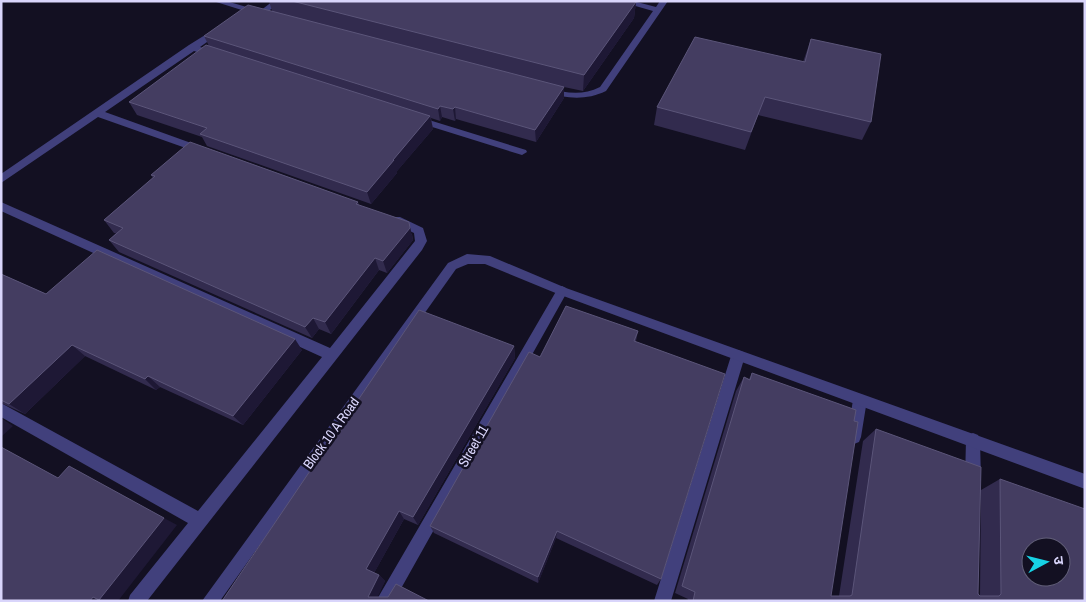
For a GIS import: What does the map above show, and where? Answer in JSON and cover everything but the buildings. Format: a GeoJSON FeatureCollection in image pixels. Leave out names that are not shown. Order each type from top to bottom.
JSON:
{"type":"FeatureCollection","features":[{"type":"Feature","properties":{"kind":"street"},"geometry":{"type":"LineString","coordinates":[[218,1],[266,15],[279,1]]}},
{"type":"Feature","properties":{"kind":"street"},"geometry":{"type":"LineString","coordinates":[[622,1],[658,10]]}},
{"type":"Feature","properties":{"kind":"street"},"geometry":{"type":"LineString","coordinates":[[534,87],[581,98],[603,89],[664,1]]}},
{"type":"Feature","properties":{"kind":"street"},"geometry":{"type":"LineString","coordinates":[[1,179],[224,26]]}},
{"type":"Feature","properties":{"kind":"street"},"geometry":{"type":"LineString","coordinates":[[192,48],[230,59]]}},
{"type":"Feature","properties":{"kind":"street"},"geometry":{"type":"LineString","coordinates":[[97,113],[209,153]]}},
{"type":"Feature","properties":{"kind":"street"},"geometry":{"type":"LineString","coordinates":[[409,116],[522,152]]}},
{"type":"Feature","properties":{"kind":"street"},"geometry":{"type":"LineString","coordinates":[[1,206],[331,355]]}},
{"type":"Feature","properties":{"kind":"street"},"geometry":{"type":"LineString","coordinates":[[136,601],[418,247],[421,240],[419,231],[386,217]]}},
{"type":"Feature","properties":{"kind":"street","name":"Block 10 A Road"},"geometry":{"type":"LineString","coordinates":[[210,601],[452,266],[468,259],[486,259],[562,291]]}},
{"type":"Feature","properties":{"kind":"street"},"geometry":{"type":"LineString","coordinates":[[562,291],[1085,482]]}},
{"type":"Feature","properties":{"kind":"street","name":"Street 11"},"geometry":{"type":"LineString","coordinates":[[384,601],[562,291]]}},
{"type":"Feature","properties":{"kind":"street"},"geometry":{"type":"LineString","coordinates":[[662,601],[738,356]]}},
{"type":"Feature","properties":{"kind":"street"},"geometry":{"type":"LineString","coordinates":[[852,448],[860,400]]}},
{"type":"Feature","properties":{"kind":"street"},"geometry":{"type":"LineString","coordinates":[[1,409],[199,521]]}},
{"type":"Feature","properties":{"kind":"street"},"geometry":{"type":"LineString","coordinates":[[972,494],[973,440]]}}]}
